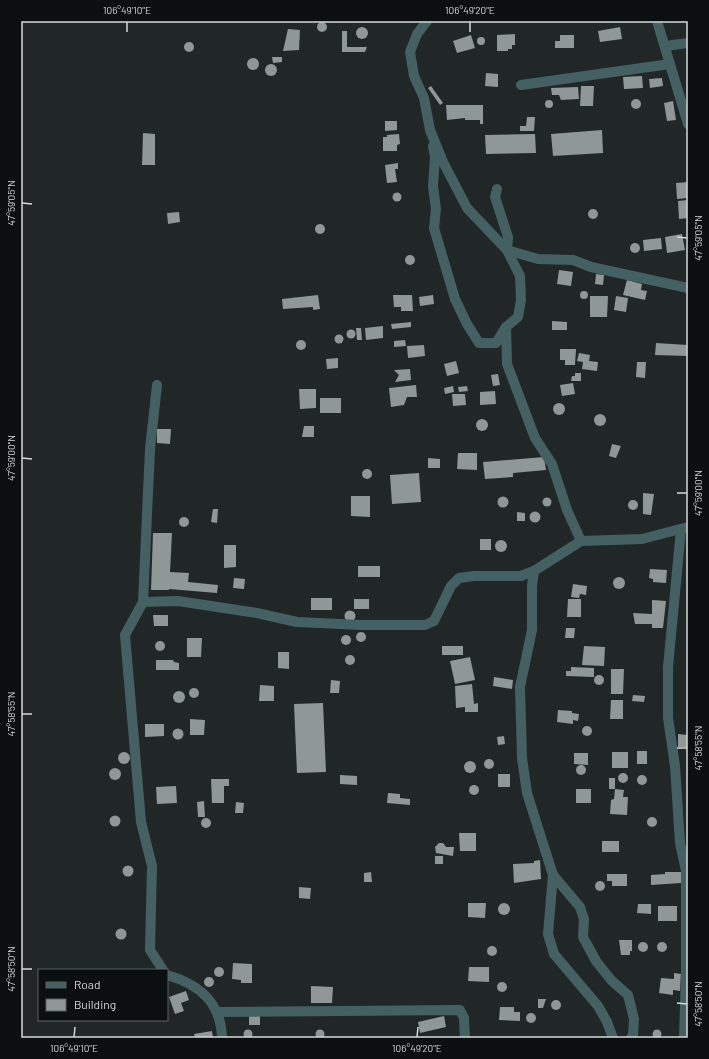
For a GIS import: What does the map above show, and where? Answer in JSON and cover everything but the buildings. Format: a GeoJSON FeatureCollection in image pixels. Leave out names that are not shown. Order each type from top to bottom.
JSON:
{"type":"FeatureCollection","features":[{"type":"Feature","properties":{"kind":"street"},"geometry":{"type":"LineString","coordinates":[[427,21],[417,34],[410,52],[414,76],[428,110],[430,130],[435,157],[433,186],[436,210],[434,228],[456,299],[467,324],[479,343],[496,343],[506,327],[518,316],[521,300],[520,276],[507,250],[467,208],[443,162],[430,130]]}},
{"type":"Feature","properties":{"kind":"street"},"geometry":{"type":"LineString","coordinates":[[657,21],[688,124]]}},
{"type":"Feature","properties":{"kind":"street"},"geometry":{"type":"LineString","coordinates":[[665,46],[688,43]]}},
{"type":"Feature","properties":{"kind":"street"},"geometry":{"type":"LineString","coordinates":[[521,85],[670,64]]}},
{"type":"Feature","properties":{"kind":"street"},"geometry":{"type":"LineString","coordinates":[[497,189],[495,197],[508,237],[507,250]]}},
{"type":"Feature","properties":{"kind":"street"},"geometry":{"type":"LineString","coordinates":[[507,250],[538,259],[573,260],[591,267],[688,288]]}},
{"type":"Feature","properties":{"kind":"street"},"geometry":{"type":"LineString","coordinates":[[506,327],[507,364],[535,438],[552,464],[568,510],[581,541]]}},
{"type":"Feature","properties":{"kind":"street"},"geometry":{"type":"LineString","coordinates":[[157,385],[150,449],[143,602],[125,635],[141,822],[152,866],[150,950],[162,969]]}},
{"type":"Feature","properties":{"kind":"street"},"geometry":{"type":"LineString","coordinates":[[143,602],[178,600],[250,612],[297,622],[361,625],[425,624],[434,621],[451,586],[459,578],[474,576],[521,576],[534,571],[581,541],[642,539],[684,528],[668,667],[668,718],[675,766],[680,843],[687,871],[687,971],[684,1038]]}},
{"type":"Feature","properties":{"kind":"street"},"geometry":{"type":"LineString","coordinates":[[534,571],[532,586],[532,630],[520,687],[522,758],[527,793],[553,875],[548,934],[554,954],[598,1006],[607,1022],[613,1038]]}},
{"type":"Feature","properties":{"kind":"street"},"geometry":{"type":"LineString","coordinates":[[553,875],[580,907],[584,920],[584,937],[596,961],[611,980],[628,995],[634,1019],[633,1035],[631,1038]]}},
{"type":"Feature","properties":{"kind":"street"},"geometry":{"type":"LineString","coordinates":[[168,975],[180,979],[199,989],[218,1012],[222,1038]]}},
{"type":"Feature","properties":{"kind":"street"},"geometry":{"type":"LineString","coordinates":[[218,1012],[460,1010],[464,1018],[465,1038]]}}]}
